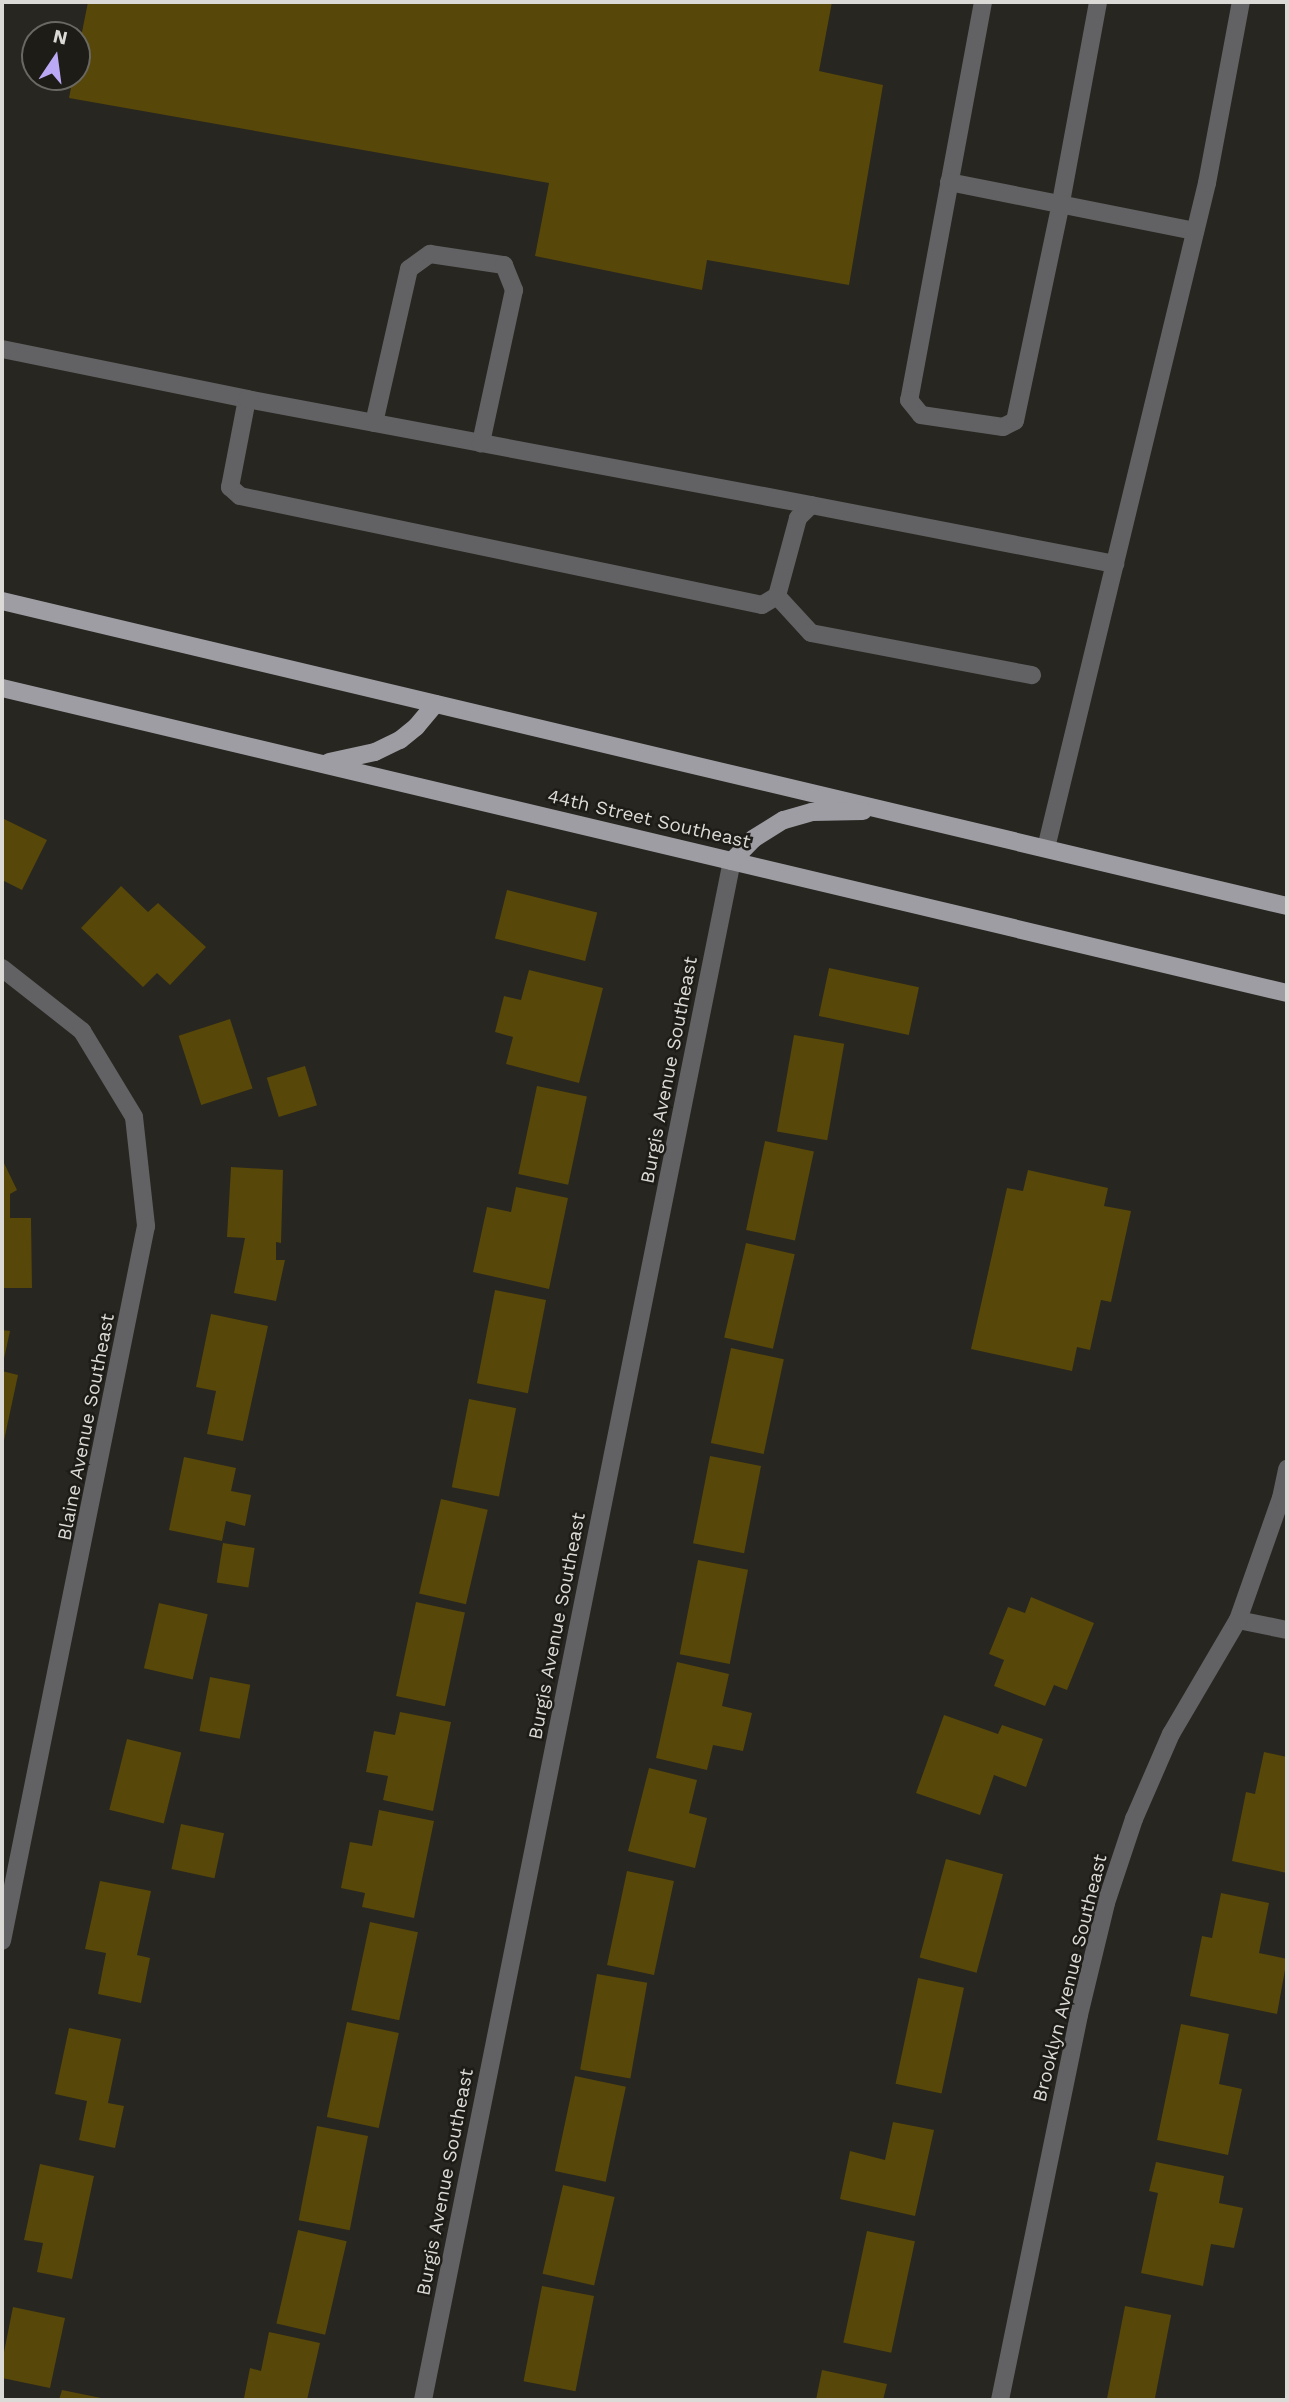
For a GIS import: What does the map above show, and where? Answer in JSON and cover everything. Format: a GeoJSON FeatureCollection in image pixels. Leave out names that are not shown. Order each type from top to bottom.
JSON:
{"type":"FeatureCollection","features":[{"type":"Feature","properties":{"kind":"main road"},"geometry":{"type":"LineString","coordinates":[[2,601],[1287,906]]}},
{"type":"Feature","properties":{"kind":"main road","name":"44th Street Southeast"},"geometry":{"type":"LineString","coordinates":[[2,688],[1287,993]]}},
{"type":"Feature","properties":{"kind":"main road"},"geometry":{"type":"LineString","coordinates":[[323,764],[375,752],[400,740],[416,727],[435,704]]}},
{"type":"Feature","properties":{"kind":"main road"},"geometry":{"type":"LineString","coordinates":[[732,861],[753,839],[784,820],[812,812],[888,811]]}},
{"type":"Feature","properties":{"kind":"street"},"geometry":{"type":"LineString","coordinates":[[983,2],[909,400],[921,415],[1003,427],[1015,421],[1061,202],[1098,2]]}},
{"type":"Feature","properties":{"kind":"street"},"geometry":{"type":"LineString","coordinates":[[1046,848],[1195,231],[1241,2]]}},
{"type":"Feature","properties":{"kind":"street"},"geometry":{"type":"LineString","coordinates":[[949,182],[1061,202],[1195,231]]}},
{"type":"Feature","properties":{"kind":"street"},"geometry":{"type":"LineString","coordinates":[[374,423],[409,269],[430,254],[505,265],[514,290],[481,443]]}},
{"type":"Feature","properties":{"kind":"street"},"geometry":{"type":"LineString","coordinates":[[2,349],[247,399],[1115,564]]}},
{"type":"Feature","properties":{"kind":"street"},"geometry":{"type":"LineString","coordinates":[[247,399],[230,487],[240,496],[762,605],[777,596],[798,518],[811,505]]}},
{"type":"Feature","properties":{"kind":"street"},"geometry":{"type":"LineString","coordinates":[[777,596],[811,632],[1032,675]]}},
{"type":"Feature","properties":{"kind":"street","name":"Burgis Avenue Southeast"},"geometry":{"type":"LineString","coordinates":[[423,2400],[732,861]]}},
{"type":"Feature","properties":{"kind":"street","name":"Blaine Avenue Southeast"},"geometry":{"type":"LineString","coordinates":[[2,968],[82,1031],[134,1117],[146,1226],[2,1941]]}},
{"type":"Feature","properties":{"kind":"street","name":"Brooklyn Avenue Southeast"},"geometry":{"type":"LineString","coordinates":[[1000,2400],[1079,2015],[1106,1903],[1134,1819],[1171,1734],[1238,1620],[1281,1499],[1287,1469]]}},
{"type":"Feature","properties":{"kind":"street"},"geometry":{"type":"LineString","coordinates":[[1238,1620],[1287,1630]]}},
{"type":"Feature","properties":{"kind":"building"},"geometry":{"type":"Polygon","coordinates":[[[88,2],[832,2],[819,71],[883,85],[849,285],[707,260],[702,290],[535,256],[549,183],[69,98],[70,91],[91,91],[91,21],[84,21],[88,2]]]}},
{"type":"Feature","properties":{"kind":"building"},"geometry":{"type":"Polygon","coordinates":[[[2,818],[47,840],[22,890],[2,880],[2,818]]]}},
{"type":"Feature","properties":{"kind":"building"},"geometry":{"type":"Polygon","coordinates":[[[121,886],[148,912],[158,903],[206,947],[170,985],[157,973],[143,987],[81,928],[121,886]]]}},
{"type":"Feature","properties":{"kind":"building"},"geometry":{"type":"Polygon","coordinates":[[[507,890],[597,912],[585,961],[495,939],[507,890]]]}},
{"type":"Feature","properties":{"kind":"building"},"geometry":{"type":"Polygon","coordinates":[[[829,968],[919,987],[909,1035],[819,1016],[829,968]]]}},
{"type":"Feature","properties":{"kind":"building"},"geometry":{"type":"Polygon","coordinates":[[[529,970],[603,988],[579,1083],[506,1064],[513,1037],[495,1032],[504,996],[521,1000],[529,970]]]}},
{"type":"Feature","properties":{"kind":"building"},"geometry":{"type":"Polygon","coordinates":[[[230,1019],[253,1088],[201,1105],[179,1036],[230,1019]]]}},
{"type":"Feature","properties":{"kind":"building"},"geometry":{"type":"Polygon","coordinates":[[[794,1035],[844,1044],[827,1140],[777,1132],[794,1035]]]}},
{"type":"Feature","properties":{"kind":"building"},"geometry":{"type":"Polygon","coordinates":[[[305,1066],[317,1105],[279,1117],[267,1078],[305,1066]]]}},
{"type":"Feature","properties":{"kind":"building"},"geometry":{"type":"Polygon","coordinates":[[[537,1086],[587,1097],[568,1185],[518,1174],[537,1086]]]}},
{"type":"Feature","properties":{"kind":"building"},"geometry":{"type":"Polygon","coordinates":[[[765,1141],[814,1151],[795,1240],[746,1230],[765,1141]]]}},
{"type":"Feature","properties":{"kind":"building"},"geometry":{"type":"Polygon","coordinates":[[[2,1159],[17,1190],[10,1194],[10,1218],[31,1218],[32,1288],[2,1288],[2,1159]]]}},
{"type":"Feature","properties":{"kind":"building"},"geometry":{"type":"Polygon","coordinates":[[[231,1167],[283,1170],[281,1243],[276,1242],[276,1260],[285,1260],[276,1301],[234,1293],[245,1238],[227,1237],[231,1167]]]}},
{"type":"Feature","properties":{"kind":"building"},"geometry":{"type":"Polygon","coordinates":[[[1028,1170],[1108,1188],[1104,1206],[1131,1211],[1111,1302],[1101,1300],[1090,1350],[1077,1347],[1072,1371],[971,1349],[1007,1188],[1023,1191],[1028,1170]]]}},
{"type":"Feature","properties":{"kind":"building"},"geometry":{"type":"Polygon","coordinates":[[[516,1187],[568,1198],[549,1289],[473,1272],[487,1207],[511,1212],[516,1187]]]}},
{"type":"Feature","properties":{"kind":"building"},"geometry":{"type":"Polygon","coordinates":[[[746,1243],[795,1254],[773,1349],[724,1338],[746,1243]]]}},
{"type":"Feature","properties":{"kind":"building"},"geometry":{"type":"Polygon","coordinates":[[[495,1290],[546,1300],[528,1393],[477,1383],[495,1290]]]}},
{"type":"Feature","properties":{"kind":"building"},"geometry":{"type":"Polygon","coordinates":[[[211,1314],[268,1326],[243,1441],[207,1434],[216,1391],[196,1387],[211,1314]]]}},
{"type":"Feature","properties":{"kind":"building"},"geometry":{"type":"Polygon","coordinates":[[[2,1330],[10,1331],[3,1363],[2,1363],[2,1330]]]}},
{"type":"Feature","properties":{"kind":"building"},"geometry":{"type":"Polygon","coordinates":[[[731,1348],[784,1359],[764,1454],[711,1443],[731,1348]]]}},
{"type":"Feature","properties":{"kind":"building"},"geometry":{"type":"Polygon","coordinates":[[[2,1371],[18,1375],[3,1445],[2,1445],[2,1371]]]}},
{"type":"Feature","properties":{"kind":"building"},"geometry":{"type":"Polygon","coordinates":[[[469,1399],[516,1408],[499,1497],[452,1487],[469,1399]]]}},
{"type":"Feature","properties":{"kind":"building"},"geometry":{"type":"Polygon","coordinates":[[[710,1456],[761,1466],[744,1553],[693,1543],[710,1456]]]}},
{"type":"Feature","properties":{"kind":"building"},"geometry":{"type":"Polygon","coordinates":[[[184,1457],[236,1468],[231,1491],[251,1495],[245,1526],[226,1521],[222,1541],[169,1530],[184,1457]]]}},
{"type":"Feature","properties":{"kind":"building"},"geometry":{"type":"Polygon","coordinates":[[[441,1499],[488,1510],[466,1604],[419,1594],[441,1499]]]}},
{"type":"Feature","properties":{"kind":"building"},"geometry":{"type":"Polygon","coordinates":[[[223,1543],[255,1548],[248,1588],[217,1583],[223,1543]]]}},
{"type":"Feature","properties":{"kind":"building"},"geometry":{"type":"Polygon","coordinates":[[[698,1560],[748,1570],[730,1664],[680,1654],[698,1560]]]}},
{"type":"Feature","properties":{"kind":"building"},"geometry":{"type":"Polygon","coordinates":[[[1031,1597],[1094,1623],[1067,1690],[1054,1685],[1045,1706],[994,1686],[1004,1660],[989,1654],[1008,1607],[1025,1613],[1031,1597]]]}},
{"type":"Feature","properties":{"kind":"building"},"geometry":{"type":"Polygon","coordinates":[[[416,1602],[465,1612],[445,1706],[396,1696],[416,1602]]]}},
{"type":"Feature","properties":{"kind":"building"},"geometry":{"type":"Polygon","coordinates":[[[159,1603],[208,1614],[193,1680],[144,1668],[159,1603]]]}},
{"type":"Feature","properties":{"kind":"building"},"geometry":{"type":"Polygon","coordinates":[[[677,1662],[729,1674],[722,1706],[752,1713],[743,1751],[713,1745],[707,1770],[656,1758],[677,1662]]]}},
{"type":"Feature","properties":{"kind":"building"},"geometry":{"type":"Polygon","coordinates":[[[210,1677],[250,1685],[240,1739],[200,1731],[210,1677]]]}},
{"type":"Feature","properties":{"kind":"building"},"geometry":{"type":"Polygon","coordinates":[[[400,1712],[451,1722],[433,1811],[383,1800],[388,1776],[366,1772],[374,1731],[395,1735],[400,1712]]]}},
{"type":"Feature","properties":{"kind":"building"},"geometry":{"type":"Polygon","coordinates":[[[944,1715],[998,1734],[1002,1725],[1043,1739],[1026,1787],[994,1775],[980,1815],[916,1793],[944,1715]]]}},
{"type":"Feature","properties":{"kind":"building"},"geometry":{"type":"Polygon","coordinates":[[[127,1739],[181,1753],[164,1823],[109,1810],[127,1739]]]}},
{"type":"Feature","properties":{"kind":"building"},"geometry":{"type":"Polygon","coordinates":[[[1264,1752],[1287,1757],[1287,1873],[1232,1861],[1246,1792],[1255,1794],[1264,1752]]]}},
{"type":"Feature","properties":{"kind":"building"},"geometry":{"type":"Polygon","coordinates":[[[649,1768],[697,1780],[689,1813],[707,1818],[695,1868],[628,1851],[649,1768]]]}},
{"type":"Feature","properties":{"kind":"building"},"geometry":{"type":"Polygon","coordinates":[[[379,1810],[434,1821],[414,1918],[362,1907],[365,1893],[341,1888],[350,1842],[372,1846],[379,1810]]]}},
{"type":"Feature","properties":{"kind":"building"},"geometry":{"type":"Polygon","coordinates":[[[181,1824],[224,1833],[214,1878],[171,1869],[181,1824]]]}},
{"type":"Feature","properties":{"kind":"building"},"geometry":{"type":"Polygon","coordinates":[[[946,1859],[1003,1874],[977,1973],[920,1958],[946,1859]]]}},
{"type":"Feature","properties":{"kind":"building"},"geometry":{"type":"Polygon","coordinates":[[[627,1871],[674,1881],[654,1975],[607,1965],[627,1871]]]}},
{"type":"Feature","properties":{"kind":"building"},"geometry":{"type":"Polygon","coordinates":[[[100,1881],[151,1891],[137,1955],[150,1958],[141,2003],[98,1994],[106,1953],[85,1949],[100,1881]]]}},
{"type":"Feature","properties":{"kind":"building"},"geometry":{"type":"Polygon","coordinates":[[[1221,1893],[1269,1903],[1259,1953],[1287,1959],[1277,2014],[1190,1996],[1202,1936],[1212,1938],[1221,1893]]]}},
{"type":"Feature","properties":{"kind":"building"},"geometry":{"type":"Polygon","coordinates":[[[370,1922],[418,1932],[399,2020],[351,2010],[370,1922]]]}},
{"type":"Feature","properties":{"kind":"building"},"geometry":{"type":"Polygon","coordinates":[[[597,1974],[647,1983],[630,2078],[580,2070],[597,1974]]]}},
{"type":"Feature","properties":{"kind":"building"},"geometry":{"type":"Polygon","coordinates":[[[918,1978],[964,1988],[942,2093],[896,2084],[918,1978]]]}},
{"type":"Feature","properties":{"kind":"building"},"geometry":{"type":"Polygon","coordinates":[[[347,2022],[399,2033],[379,2128],[327,2117],[347,2022]]]}},
{"type":"Feature","properties":{"kind":"building"},"geometry":{"type":"Polygon","coordinates":[[[1181,2024],[1229,2034],[1219,2084],[1242,2089],[1228,2155],[1157,2140],[1181,2024]]]}},
{"type":"Feature","properties":{"kind":"building"},"geometry":{"type":"Polygon","coordinates":[[[69,2028],[121,2039],[108,2103],[124,2106],[115,2148],[79,2140],[87,2101],[55,2094],[69,2028]]]}},
{"type":"Feature","properties":{"kind":"building"},"geometry":{"type":"Polygon","coordinates":[[[575,2076],[626,2087],[606,2182],[555,2171],[575,2076]]]}},
{"type":"Feature","properties":{"kind":"building"},"geometry":{"type":"Polygon","coordinates":[[[893,2122],[934,2130],[915,2216],[840,2199],[850,2151],[885,2160],[893,2122]]]}},
{"type":"Feature","properties":{"kind":"building"},"geometry":{"type":"Polygon","coordinates":[[[317,2126],[368,2136],[350,2230],[299,2220],[317,2126]]]}},
{"type":"Feature","properties":{"kind":"building"},"geometry":{"type":"Polygon","coordinates":[[[1156,2162],[1224,2176],[1219,2203],[1243,2208],[1234,2248],[1211,2244],[1203,2286],[1141,2273],[1158,2193],[1149,2191],[1156,2162]]]}},
{"type":"Feature","properties":{"kind":"building"},"geometry":{"type":"Polygon","coordinates":[[[40,2164],[94,2176],[72,2279],[37,2272],[43,2243],[24,2240],[40,2164]]]}},
{"type":"Feature","properties":{"kind":"building"},"geometry":{"type":"Polygon","coordinates":[[[563,2185],[615,2197],[594,2286],[543,2274],[563,2185]]]}},
{"type":"Feature","properties":{"kind":"building"},"geometry":{"type":"Polygon","coordinates":[[[298,2230],[347,2241],[325,2335],[276,2324],[298,2230]]]}},
{"type":"Feature","properties":{"kind":"building"},"geometry":{"type":"Polygon","coordinates":[[[867,2231],[915,2241],[891,2353],[843,2343],[867,2231]]]}},
{"type":"Feature","properties":{"kind":"building"},"geometry":{"type":"Polygon","coordinates":[[[542,2286],[594,2296],[576,2391],[523,2381],[542,2286]]]}},
{"type":"Feature","properties":{"kind":"building"},"geometry":{"type":"Polygon","coordinates":[[[1125,2306],[1171,2315],[1155,2400],[1107,2399],[1125,2306]]]}},
{"type":"Feature","properties":{"kind":"building"},"geometry":{"type":"Polygon","coordinates":[[[13,2307],[65,2318],[50,2388],[2,2378],[2,2362],[13,2307]]]}},
{"type":"Feature","properties":{"kind":"building"},"geometry":{"type":"Polygon","coordinates":[[[269,2332],[320,2343],[307,2400],[244,2398],[250,2368],[261,2371],[269,2332]]]}},
{"type":"Feature","properties":{"kind":"building"},"geometry":{"type":"Polygon","coordinates":[[[822,2370],[887,2384],[883,2400],[816,2400],[822,2370]]]}},
{"type":"Feature","properties":{"kind":"building"},"geometry":{"type":"Polygon","coordinates":[[[62,2390],[106,2399],[106,2400],[59,2400],[62,2390]]]}}]}
